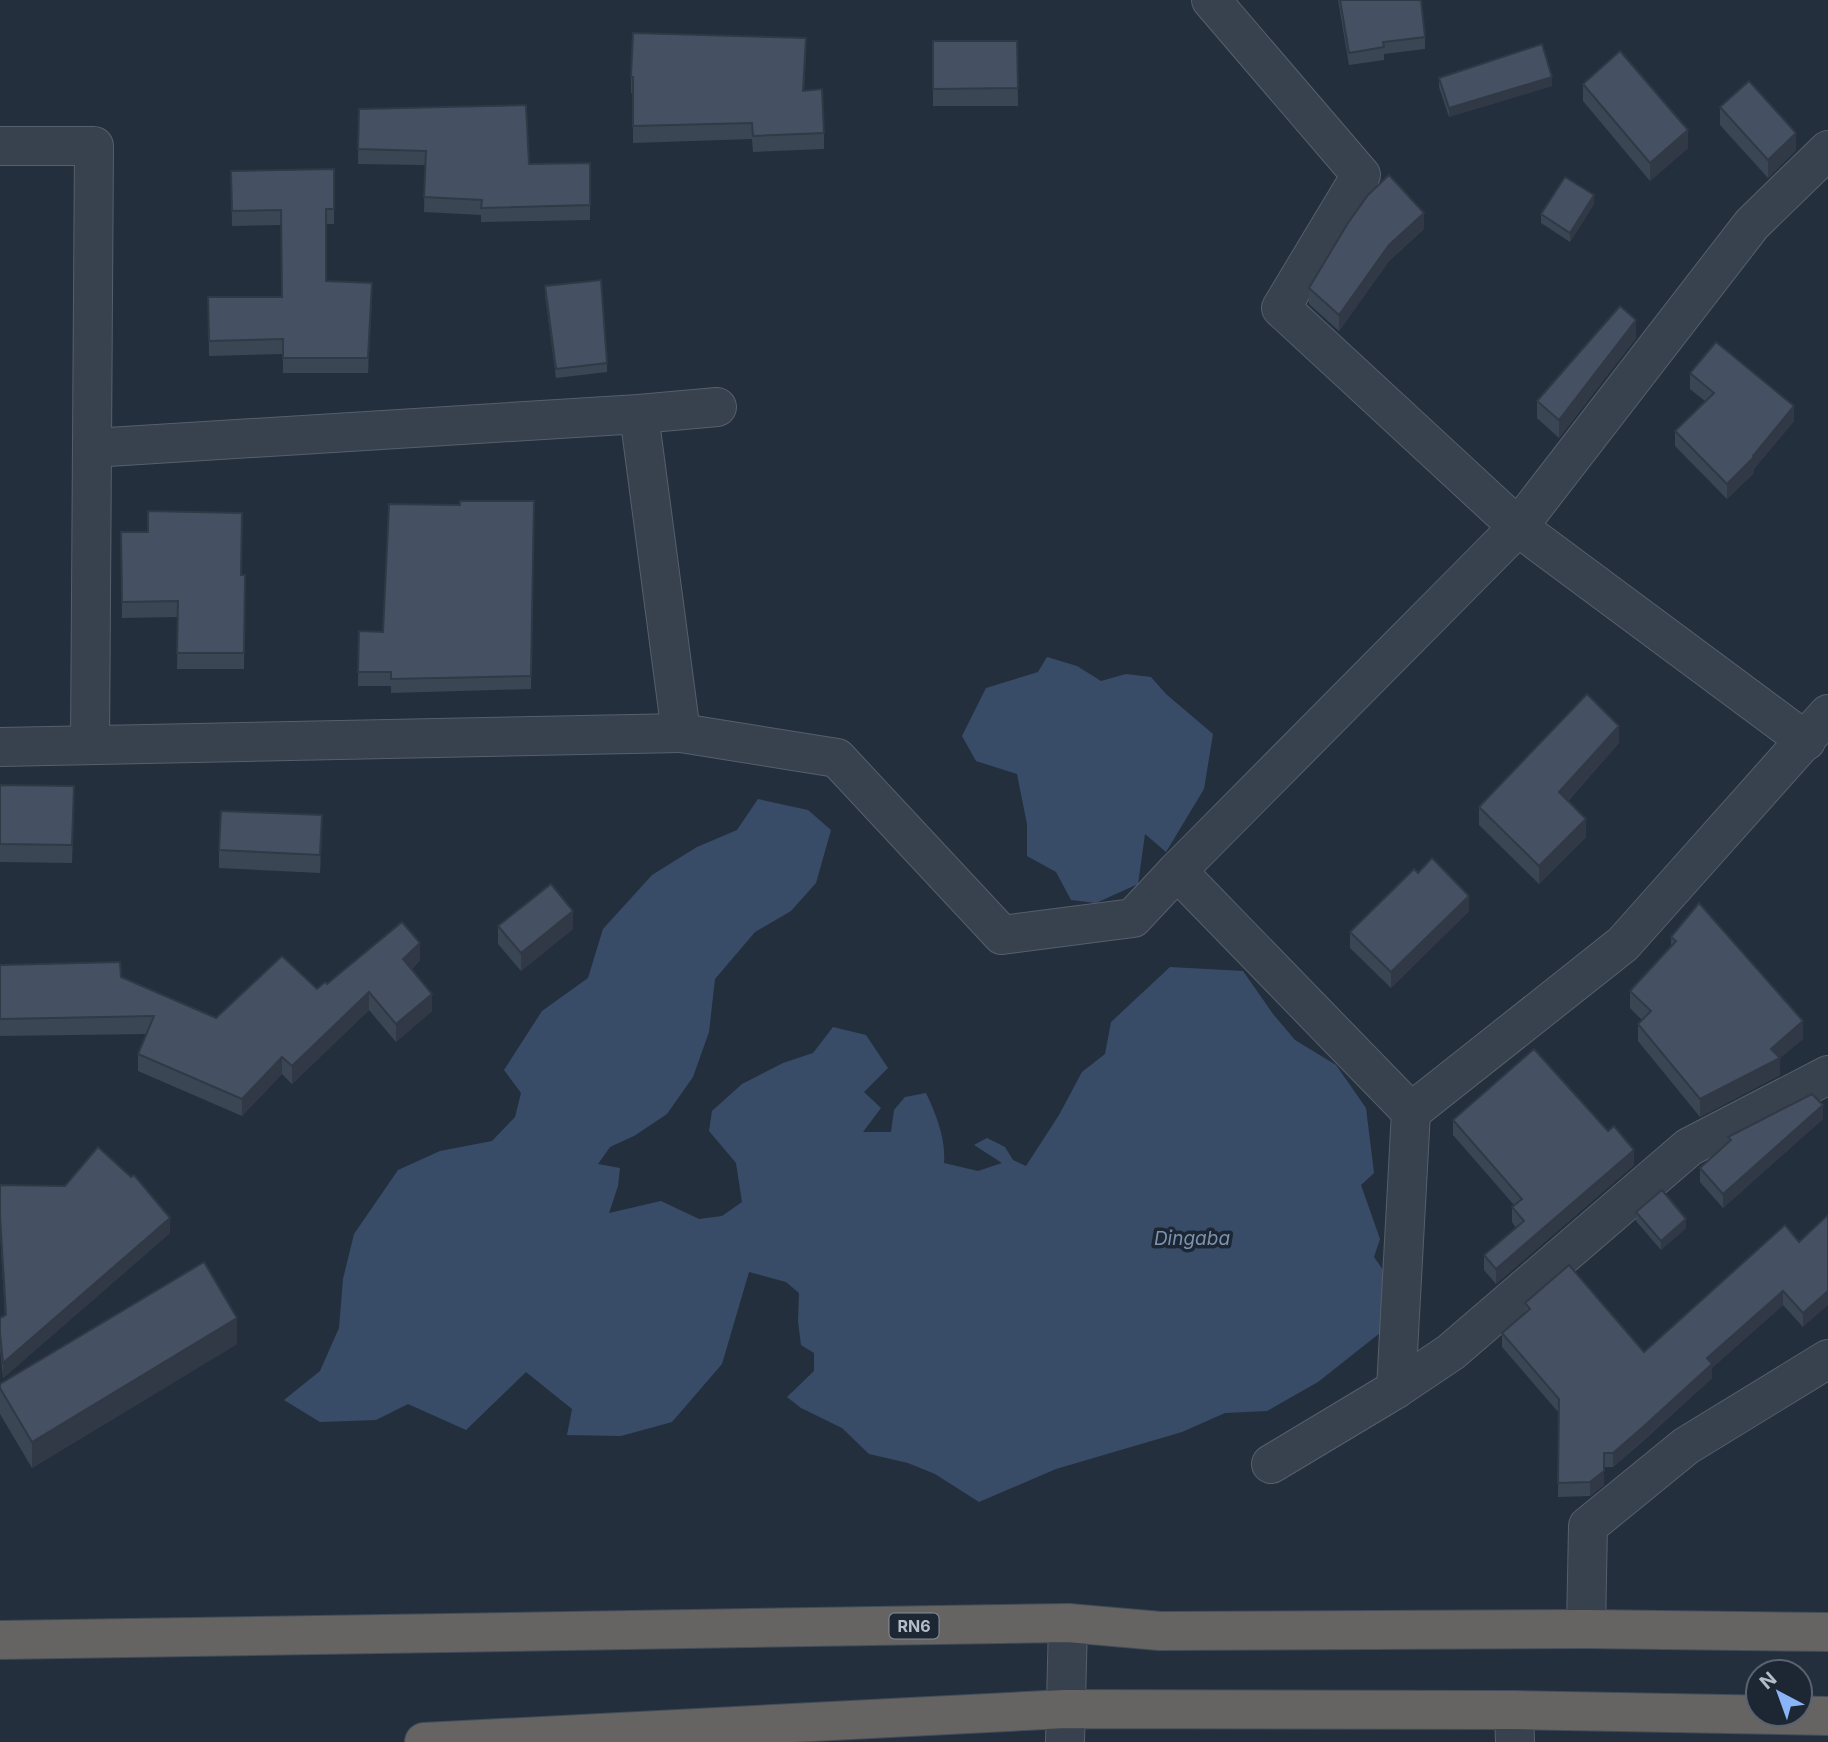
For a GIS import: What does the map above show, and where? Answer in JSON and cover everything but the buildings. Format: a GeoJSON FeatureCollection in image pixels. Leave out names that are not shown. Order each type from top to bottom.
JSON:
{"type":"FeatureCollection","features":[{"type":"Feature","properties":{"kind":"highway","name":"RN6"},"geometry":{"type":"LineString","coordinates":[[0,1640],[1068,1623],[1160,1631],[1586,1629],[1828,1632]]}},
{"type":"Feature","properties":{"kind":"highway"},"geometry":{"type":"LineString","coordinates":[[424,1742],[1065,1726],[1514,1726],[1828,1716]]}},
{"type":"Feature","properties":{"kind":"street"},"geometry":{"type":"LineString","coordinates":[[1211,0],[1361,176],[1281,308],[1518,527],[1817,727],[1623,944],[1411,1112]]}},
{"type":"Feature","properties":{"kind":"street"},"geometry":{"type":"LineString","coordinates":[[0,146],[94,146],[90,745]]}},
{"type":"Feature","properties":{"kind":"street"},"geometry":{"type":"LineString","coordinates":[[0,747],[681,733],[837,758],[1002,935],[1133,918],[1518,527],[1752,224],[1828,150]]}},
{"type":"Feature","properties":{"kind":"street"},"geometry":{"type":"LineString","coordinates":[[92,449],[716,407]]}},
{"type":"Feature","properties":{"kind":"street"},"geometry":{"type":"LineString","coordinates":[[639,414],[681,733]]}},
{"type":"Feature","properties":{"kind":"street"},"geometry":{"type":"LineString","coordinates":[[1177,871],[1411,1112],[1396,1389]]}},
{"type":"Feature","properties":{"kind":"street"},"geometry":{"type":"LineString","coordinates":[[1271,1464],[1396,1389],[1451,1352],[1689,1147],[1827,1078]]}},
{"type":"Feature","properties":{"kind":"street"},"geometry":{"type":"LineString","coordinates":[[1586,1629],[1588,1526],[1686,1446],[1828,1359]]}},
{"type":"Feature","properties":{"kind":"street"},"geometry":{"type":"LineString","coordinates":[[1065,1726],[1068,1623]]}},
{"type":"Feature","properties":{"kind":"water"},"geometry":{"type":"Polygon","coordinates":[[[1047,657],[1077,666],[1101,681],[1126,674],[1151,677],[1166,694],[1213,734],[1204,789],[1166,852],[1145,834],[1138,884],[1096,903],[1071,900],[1056,872],[1027,856],[1027,824],[1017,774],[976,761],[962,736],[986,688],[1038,672],[1047,657]]]}},
{"type":"Feature","properties":{"kind":"water","name":"Dingaba"},"geometry":{"type":"Polygon","coordinates":[[[758,799],[808,810],[831,830],[816,883],[791,911],[755,932],[715,979],[709,1032],[693,1077],[667,1114],[634,1136],[610,1147],[598,1164],[620,1168],[618,1186],[609,1213],[661,1201],[699,1219],[722,1216],[742,1202],[736,1163],[709,1131],[712,1111],[742,1084],[783,1063],[813,1053],[833,1027],[866,1035],[888,1068],[864,1092],[881,1108],[863,1132],[891,1132],[894,1110],[905,1097],[926,1093],[942,1136],[944,1163],[978,1171],[1002,1163],[974,1145],[987,1138],[1005,1147],[1013,1160],[1026,1166],[1059,1115],[1082,1072],[1105,1054],[1111,1022],[1170,967],[1243,971],[1295,1040],[1336,1065],[1366,1108],[1374,1173],[1361,1185],[1380,1239],[1374,1257],[1390,1280],[1385,1329],[1318,1382],[1267,1411],[1225,1413],[1182,1432],[1056,1469],[979,1502],[935,1474],[908,1463],[869,1454],[842,1428],[801,1408],[787,1397],[814,1371],[814,1353],[801,1345],[799,1293],[786,1282],[749,1272],[722,1364],[672,1422],[621,1436],[567,1435],[572,1409],[526,1372],[466,1430],[408,1404],[376,1420],[320,1422],[284,1400],[320,1371],[339,1328],[343,1279],[354,1234],[398,1170],[440,1151],[492,1141],[515,1117],[521,1093],[504,1070],[542,1011],[588,978],[603,929],[652,875],[697,847],[737,830],[758,799]]]}}]}
